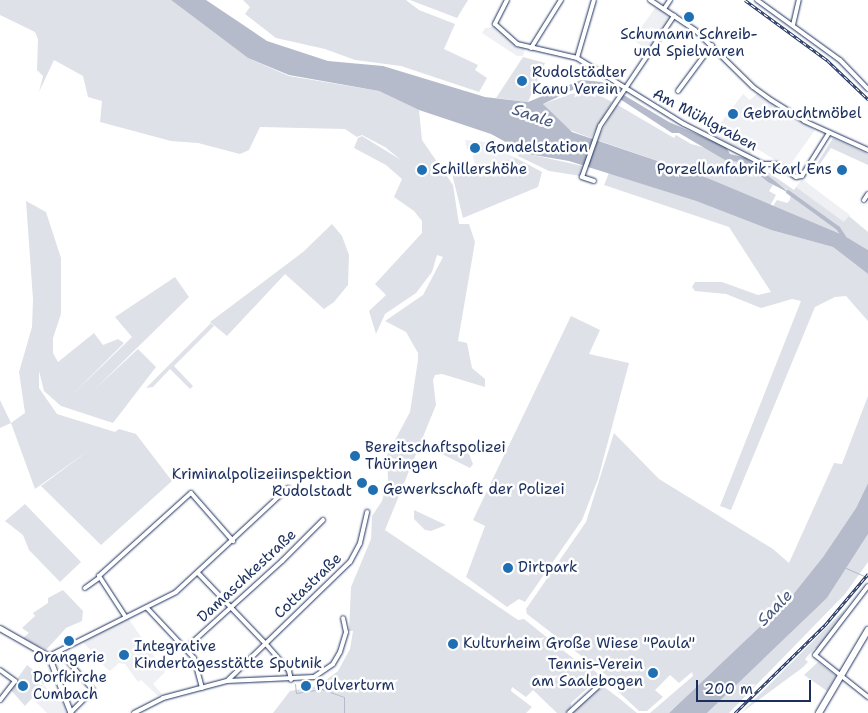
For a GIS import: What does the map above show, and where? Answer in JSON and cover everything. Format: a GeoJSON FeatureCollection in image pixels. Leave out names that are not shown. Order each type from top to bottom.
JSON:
{"type":"FeatureCollection","features":[{"type":"Feature","properties":{"kind":"main road"},"geometry":{"type":"LineString","coordinates":[[819,713],[865,641],[868,630]]}},
{"type":"Feature","properties":{"kind":"street","name":"Am Mühlgraben"},"geometry":{"type":"LineString","coordinates":[[507,0],[495,24],[508,37],[531,48],[577,58],[623,90],[684,124],[764,164],[776,164],[796,177],[802,176],[829,133]]}},
{"type":"Feature","properties":{"kind":"street"},"geometry":{"type":"LineString","coordinates":[[531,48],[562,0]]}},
{"type":"Feature","properties":{"kind":"street"},"geometry":{"type":"LineString","coordinates":[[577,58],[594,0]]}},
{"type":"Feature","properties":{"kind":"street"},"geometry":{"type":"LineString","coordinates":[[650,0],[712,45],[753,87],[795,115],[829,133],[868,150]]}},
{"type":"Feature","properties":{"kind":"street"},"geometry":{"type":"LineString","coordinates":[[664,9],[670,0]]}},
{"type":"Feature","properties":{"kind":"street"},"geometry":{"type":"LineString","coordinates":[[757,0],[842,61],[868,89]]}},
{"type":"Feature","properties":{"kind":"street"},"geometry":{"type":"LineString","coordinates":[[793,25],[799,0]]}},
{"type":"Feature","properties":{"kind":"street"},"geometry":{"type":"LineString","coordinates":[[594,181],[583,175],[597,136],[615,102],[674,16]]}},
{"type":"Feature","properties":{"kind":"street"},"geometry":{"type":"LineString","coordinates":[[678,91],[712,45]]}},
{"type":"Feature","properties":{"kind":"street"},"geometry":{"type":"LineString","coordinates":[[864,200],[868,194]]}},
{"type":"Feature","properties":{"kind":"street"},"geometry":{"type":"LineString","coordinates":[[49,656],[60,652],[125,616],[148,608],[176,592],[198,574],[288,488]]}},
{"type":"Feature","properties":{"kind":"street"},"geometry":{"type":"LineString","coordinates":[[85,588],[99,578],[190,493],[233,541]]}},
{"type":"Feature","properties":{"kind":"street","name":"Cottastraße"},"geometry":{"type":"LineString","coordinates":[[227,681],[264,643],[350,562],[360,543],[367,512]]}},
{"type":"Feature","properties":{"kind":"street","name":"Damaschkestraße"},"geometry":{"type":"LineString","coordinates":[[186,648],[323,520]]}},
{"type":"Feature","properties":{"kind":"street"},"geometry":{"type":"LineString","coordinates":[[198,574],[289,671],[291,680]]}},
{"type":"Feature","properties":{"kind":"street"},"geometry":{"type":"LineString","coordinates":[[99,578],[125,616]]}},
{"type":"Feature","properties":{"kind":"street"},"geometry":{"type":"LineString","coordinates":[[868,586],[815,656],[868,697]]}},
{"type":"Feature","properties":{"kind":"street"},"geometry":{"type":"LineString","coordinates":[[148,608],[194,658],[202,688]]}},
{"type":"Feature","properties":{"kind":"street"},"geometry":{"type":"LineString","coordinates":[[134,713],[163,698],[227,681],[314,678],[333,664],[346,632],[343,618]]}},
{"type":"Feature","properties":{"kind":"street"},"geometry":{"type":"LineString","coordinates":[[0,628],[3,633],[49,656],[70,713],[93,690],[60,652]]}},
{"type":"Feature","properties":{"kind":"street"},"geometry":{"type":"LineString","coordinates":[[0,670],[15,681],[0,700]]}},
{"type":"Feature","properties":{"kind":"street"},"geometry":{"type":"LineString","coordinates":[[569,713],[603,682]]}},
{"type":"Feature","properties":{"kind":"shaded area"},"geometry":{"type":"Polygon","coordinates":[[[0,0],[171,0],[248,58],[289,76],[379,91],[419,110],[422,140],[453,185],[459,224],[469,224],[475,242],[458,341],[467,343],[472,368],[485,379],[485,387],[442,374],[435,375],[433,380],[436,405],[385,530],[518,620],[524,619],[579,663],[582,661],[601,676],[571,703],[571,708],[566,713],[557,713],[533,690],[526,697],[512,687],[511,691],[532,707],[526,713],[273,713],[290,691],[318,686],[338,671],[350,649],[353,631],[349,631],[351,587],[371,539],[372,516],[382,501],[388,480],[387,455],[410,412],[418,360],[418,353],[406,332],[385,321],[423,295],[443,257],[437,255],[432,272],[416,293],[385,314],[376,334],[369,311],[386,295],[375,284],[422,233],[422,221],[414,211],[394,197],[402,179],[386,165],[354,148],[358,138],[362,136],[401,160],[385,147],[362,135],[357,137],[345,129],[260,127],[249,150],[240,154],[198,143],[171,141],[100,122],[102,101],[88,97],[83,76],[54,60],[39,92],[43,76],[37,70],[38,39],[35,32],[0,15],[0,0]]]}},
{"type":"Feature","properties":{"kind":"shaded area"},"geometry":{"type":"Polygon","coordinates":[[[243,0],[406,0],[419,10],[455,24],[444,49],[478,65],[475,70],[487,78],[479,92],[401,66],[355,60],[325,49],[276,38],[245,14],[250,7],[243,0]]]}},
{"type":"Feature","properties":{"kind":"shaded area"},"geometry":{"type":"Polygon","coordinates":[[[410,0],[468,0],[457,18],[410,0]]]}},
{"type":"Feature","properties":{"kind":"shaded area"},"geometry":{"type":"Polygon","coordinates":[[[656,7],[671,18],[648,51],[632,39],[656,7]]]}},
{"type":"Feature","properties":{"kind":"shaded area"},"geometry":{"type":"Polygon","coordinates":[[[494,27],[525,48],[523,56],[517,56],[482,33],[485,28],[494,27]]]}},
{"type":"Feature","properties":{"kind":"shaded area","name":"Rudolstädter Kanu Verein"},"geometry":{"type":"Polygon","coordinates":[[[523,57],[545,63],[528,102],[496,98],[523,57]]]}},
{"type":"Feature","properties":{"kind":"shaded area"},"geometry":{"type":"Polygon","coordinates":[[[591,91],[612,102],[591,138],[567,129],[543,104],[571,94],[591,91]]]}},
{"type":"Feature","properties":{"kind":"shaded area"},"geometry":{"type":"Polygon","coordinates":[[[743,94],[750,100],[757,94],[815,130],[788,168],[756,148],[750,155],[715,136],[718,131],[716,129],[743,94]]]}},
{"type":"Feature","properties":{"kind":"shaded area"},"geometry":{"type":"Polygon","coordinates":[[[616,104],[674,138],[676,135],[691,144],[713,150],[725,160],[745,163],[773,185],[769,191],[776,195],[770,206],[705,177],[597,140],[616,104]]]}},
{"type":"Feature","properties":{"kind":"shaded area"},"geometry":{"type":"Polygon","coordinates":[[[833,138],[868,154],[868,165],[831,148],[811,177],[809,176],[833,138]]]}},
{"type":"Feature","properties":{"kind":"shaded area"},"geometry":{"type":"Polygon","coordinates":[[[465,140],[484,142],[516,158],[476,168],[471,149],[467,149],[465,140]]]}},
{"type":"Feature","properties":{"kind":"shaded area"},"geometry":{"type":"Polygon","coordinates":[[[519,149],[528,154],[583,166],[581,176],[549,171],[518,156],[519,149]]]}},
{"type":"Feature","properties":{"kind":"shaded area"},"geometry":{"type":"Polygon","coordinates":[[[745,156],[794,190],[796,187],[844,222],[849,216],[868,232],[868,250],[843,235],[773,206],[777,200],[787,203],[790,200],[791,192],[771,181],[745,156]]]}},
{"type":"Feature","properties":{"kind":"shaded area"},"geometry":{"type":"Polygon","coordinates":[[[516,158],[542,172],[538,187],[463,218],[452,174],[516,158]]]}},
{"type":"Feature","properties":{"kind":"shaded area"},"geometry":{"type":"Polygon","coordinates":[[[609,173],[696,201],[771,230],[833,247],[868,274],[868,321],[846,296],[835,297],[815,307],[731,510],[720,506],[801,301],[792,299],[761,308],[726,294],[695,291],[692,287],[695,282],[722,282],[758,295],[771,292],[729,227],[604,185],[609,173]]]}},
{"type":"Feature","properties":{"kind":"shaded area"},"geometry":{"type":"Polygon","coordinates":[[[802,179],[850,215],[844,223],[796,187],[802,179]]]}},
{"type":"Feature","properties":{"kind":"shaded area"},"geometry":{"type":"Polygon","coordinates":[[[26,201],[46,212],[61,258],[61,314],[53,338],[53,353],[58,362],[94,333],[103,345],[118,339],[124,343],[71,396],[132,337],[115,317],[175,277],[189,297],[94,390],[138,349],[156,367],[113,423],[61,406],[44,391],[39,371],[39,388],[57,414],[115,432],[119,429],[136,434],[172,481],[101,545],[41,486],[92,448],[35,489],[11,423],[25,413],[19,372],[32,327],[33,299],[26,201]]]}},
{"type":"Feature","properties":{"kind":"shaded area"},"geometry":{"type":"Polygon","coordinates":[[[332,224],[342,236],[349,255],[348,285],[334,302],[324,309],[285,274],[227,336],[210,322],[303,252],[332,224]]]}},
{"type":"Feature","properties":{"kind":"shaded area"},"geometry":{"type":"Polygon","coordinates":[[[571,316],[600,330],[589,354],[629,363],[598,479],[582,520],[525,602],[519,599],[507,607],[466,577],[485,526],[473,520],[571,316]]]}},
{"type":"Feature","properties":{"kind":"shaded area"},"geometry":{"type":"Polygon","coordinates":[[[211,323],[214,326],[174,366],[193,386],[190,389],[170,369],[153,387],[146,388],[211,323]]]}},
{"type":"Feature","properties":{"kind":"shaded area"},"geometry":{"type":"Polygon","coordinates":[[[868,396],[868,483],[856,508],[823,557],[791,597],[669,713],[650,713],[693,676],[692,672],[679,683],[670,675],[655,690],[663,697],[647,711],[639,711],[610,684],[610,678],[527,614],[526,609],[586,522],[614,433],[659,479],[773,549],[789,563],[834,463],[842,464],[868,396]]]}},
{"type":"Feature","properties":{"kind":"shaded area"},"geometry":{"type":"Polygon","coordinates":[[[0,400],[11,423],[0,428],[0,400]]]}},
{"type":"Feature","properties":{"kind":"shaded area"},"geometry":{"type":"Polygon","coordinates":[[[455,447],[469,454],[473,464],[470,468],[440,453],[455,447]]]}},
{"type":"Feature","properties":{"kind":"shaded area"},"geometry":{"type":"Polygon","coordinates":[[[25,504],[81,562],[60,582],[29,550],[23,535],[5,521],[25,504]]]}},
{"type":"Feature","properties":{"kind":"shaded area"},"geometry":{"type":"Polygon","coordinates":[[[414,510],[446,525],[431,531],[425,530],[414,519],[414,510]]]}},
{"type":"Feature","properties":{"kind":"shaded area"},"geometry":{"type":"Polygon","coordinates":[[[868,534],[868,562],[845,594],[729,713],[707,713],[827,598],[868,534]]]}},
{"type":"Feature","properties":{"kind":"shaded area"},"geometry":{"type":"Polygon","coordinates":[[[63,590],[83,611],[82,621],[66,628],[46,650],[23,638],[29,633],[22,628],[35,616],[33,613],[48,603],[48,598],[63,590]]]}},
{"type":"Feature","properties":{"kind":"shaded area"},"geometry":{"type":"Polygon","coordinates":[[[847,607],[818,651],[815,648],[805,659],[808,662],[802,668],[741,713],[847,607]]]}},
{"type":"Feature","properties":{"kind":"shaded area","name":"Integrative Kindertagesstätte Sputnik"},"geometry":{"type":"Polygon","coordinates":[[[128,618],[165,672],[153,684],[162,694],[158,696],[141,680],[138,682],[125,664],[119,663],[110,671],[83,642],[128,618]]]}},
{"type":"Feature","properties":{"kind":"shaded area"},"geometry":{"type":"Polygon","coordinates":[[[818,662],[836,676],[827,691],[804,675],[818,662]]]}},
{"type":"Feature","properties":{"kind":"shaded area"},"geometry":{"type":"Polygon","coordinates":[[[27,665],[47,681],[25,706],[10,689],[27,665]]]}},
{"type":"Feature","properties":{"kind":"shaded area"},"geometry":{"type":"Polygon","coordinates":[[[44,685],[60,702],[63,701],[66,713],[47,713],[32,698],[44,685]]]}},
{"type":"Feature","properties":{"kind":"shaded area"},"geometry":{"type":"Polygon","coordinates":[[[603,686],[620,699],[637,713],[571,713],[603,686]]]}},
{"type":"Feature","properties":{"kind":"water","name":"Saale"},"geometry":{"type":"Polygon","coordinates":[[[171,0],[206,0],[267,41],[328,61],[383,66],[485,97],[528,102],[581,80],[602,82],[669,122],[726,147],[730,154],[746,158],[791,194],[768,182],[745,163],[725,160],[679,133],[672,133],[600,86],[581,86],[543,104],[572,132],[705,177],[843,235],[868,250],[868,274],[833,247],[771,230],[696,201],[569,161],[528,154],[491,134],[419,110],[379,91],[289,75],[248,58],[171,0]]]}},
{"type":"Feature","properties":{"kind":"water"},"geometry":{"type":"Polygon","coordinates":[[[868,483],[868,534],[827,598],[707,713],[669,713],[791,597],[823,557],[856,508],[868,483]]]}},
{"type":"Feature","properties":{"kind":"waterway"},"geometry":{"type":"LineString","coordinates":[[788,192],[838,228],[844,237]]}},
{"type":"Feature","properties":{"kind":"waterway"},"geometry":{"type":"LineString","coordinates":[[846,568],[868,578]]}},
{"type":"Feature","properties":{"kind":"waterway"},"geometry":{"type":"LineString","coordinates":[[295,684],[296,693],[322,689],[344,697],[344,713]]}},
{"type":"Feature","properties":{"kind":"railway"},"geometry":{"type":"LineString","coordinates":[[745,0],[827,60],[868,99]]}},
{"type":"Feature","properties":{"kind":"railway"},"geometry":{"type":"LineString","coordinates":[[735,713],[825,625],[868,574]]}},
{"type":"Feature","properties":{"kind":"place","name":"Schumann Schreib- und Spielwaren"},"geometry":{"type":"Point","coordinates":[689,17]}},
{"type":"Feature","properties":{"kind":"place","name":"Rudolstädter Kanu Verein"},"geometry":{"type":"Point","coordinates":[522,81]}},
{"type":"Feature","properties":{"kind":"place","name":"Gebrauchtmöbel"},"geometry":{"type":"Point","coordinates":[733,114]}},
{"type":"Feature","properties":{"kind":"place","name":"Gondelstation"},"geometry":{"type":"Point","coordinates":[475,148]}},
{"type":"Feature","properties":{"kind":"place","name":"Schillershöhe"},"geometry":{"type":"Point","coordinates":[422,170]}},
{"type":"Feature","properties":{"kind":"place","name":"Porzellanfabrik Karl Ens"},"geometry":{"type":"Point","coordinates":[842,170]}},
{"type":"Feature","properties":{"kind":"place","name":"Bereitschaftspolizei Thüringen"},"geometry":{"type":"Point","coordinates":[355,456]}},
{"type":"Feature","properties":{"kind":"place","name":"Kriminalpolizeiinspektion Rudolstadt"},"geometry":{"type":"Point","coordinates":[362,483]}},
{"type":"Feature","properties":{"kind":"place","name":"Gewerkschaft der Polizei"},"geometry":{"type":"Point","coordinates":[373,490]}},
{"type":"Feature","properties":{"kind":"place","name":"Dirtpark"},"geometry":{"type":"Point","coordinates":[508,568]}},
{"type":"Feature","properties":{"kind":"place","name":"Orangerie"},"geometry":{"type":"Point","coordinates":[69,641]}},
{"type":"Feature","properties":{"kind":"place","name":"Kulturheim Große Wiese \"Paula\""},"geometry":{"type":"Point","coordinates":[453,644]}},
{"type":"Feature","properties":{"kind":"place","name":"Integrative Kindertagesstätte Sputnik"},"geometry":{"type":"Point","coordinates":[124,655]}},
{"type":"Feature","properties":{"kind":"place","name":"Tennis-Verein am Saalebogen"},"geometry":{"type":"Point","coordinates":[653,673]}},
{"type":"Feature","properties":{"kind":"place","name":"Dorfkirche Cumbach"},"geometry":{"type":"Point","coordinates":[23,686]}},
{"type":"Feature","properties":{"kind":"place","name":"Pulverturm"},"geometry":{"type":"Point","coordinates":[306,686]}}]}
